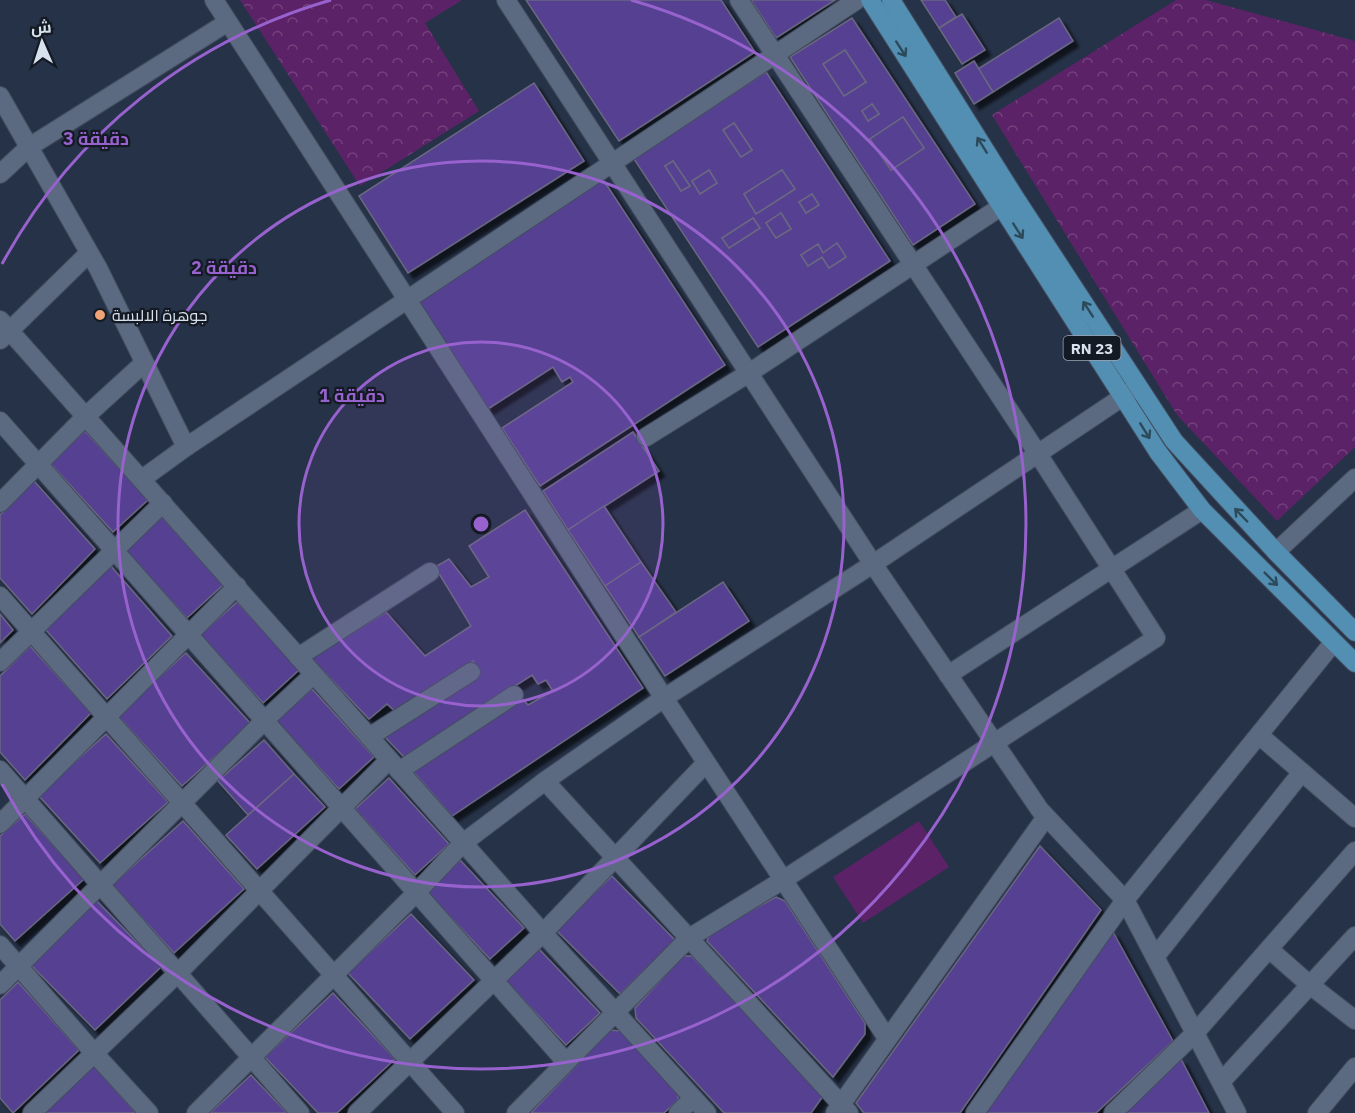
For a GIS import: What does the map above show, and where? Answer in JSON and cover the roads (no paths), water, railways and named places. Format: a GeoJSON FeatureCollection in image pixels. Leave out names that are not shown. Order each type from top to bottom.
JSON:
{"type":"FeatureCollection","features":[{"type":"Feature","properties":{"kind":"main road","name":"RN 23"},"geometry":{"type":"LineString","coordinates":[[870,0],[1002,206],[1131,392],[1276,552],[1355,632]]}},
{"type":"Feature","properties":{"kind":"main road","name":"RN 23"},"geometry":{"type":"LineString","coordinates":[[891,0],[1014,196],[1131,392],[1158,452],[1202,510],[1333,643],[1354,660]]}},
{"type":"Feature","properties":{"kind":"street"},"geometry":{"type":"LineString","coordinates":[[214,0],[664,698],[887,1038]]}},
{"type":"Feature","properties":{"kind":"street"},"geometry":{"type":"LineString","coordinates":[[506,0],[873,564],[994,742],[1046,817],[1125,900],[1237,1113]]}},
{"type":"Feature","properties":{"kind":"street"},"geometry":{"type":"LineString","coordinates":[[516,1113],[689,938],[783,880],[1156,638],[1038,454],[739,0]]}},
{"type":"Feature","properties":{"kind":"street"},"geometry":{"type":"LineString","coordinates":[[142,479],[186,447],[857,0]]}},
{"type":"Feature","properties":{"kind":"street"},"geometry":{"type":"LineString","coordinates":[[0,174],[29,147],[228,22]]}},
{"type":"Feature","properties":{"kind":"street"},"geometry":{"type":"LineString","coordinates":[[0,96],[90,253],[186,447]]}},
{"type":"Feature","properties":{"kind":"street"},"geometry":{"type":"LineString","coordinates":[[646,437],[749,373],[1002,206]]}},
{"type":"Feature","properties":{"kind":"street"},"geometry":{"type":"LineString","coordinates":[[90,253],[3,330],[86,416],[313,675],[707,1113]]}},
{"type":"Feature","properties":{"kind":"street"},"geometry":{"type":"LineString","coordinates":[[0,503],[86,416],[144,363]]}},
{"type":"Feature","properties":{"kind":"street"},"geometry":{"type":"LineString","coordinates":[[196,1113],[463,843],[544,781],[664,698],[873,564],[1131,392]]}},
{"type":"Feature","properties":{"kind":"street"},"geometry":{"type":"LineString","coordinates":[[0,421],[340,809],[566,1062]]}},
{"type":"Feature","properties":{"kind":"street"},"geometry":{"type":"LineString","coordinates":[[1276,552],[1355,478]]}},
{"type":"Feature","properties":{"kind":"street"},"geometry":{"type":"LineString","coordinates":[[0,662],[163,503]]}},
{"type":"Feature","properties":{"kind":"street"},"geometry":{"type":"LineString","coordinates":[[948,675],[1202,510]]}},
{"type":"Feature","properties":{"kind":"street"},"geometry":{"type":"LineString","coordinates":[[298,657],[430,572]]}},
{"type":"Feature","properties":{"kind":"street"},"geometry":{"type":"LineString","coordinates":[[0,824],[237,586]]}},
{"type":"Feature","properties":{"kind":"street"},"geometry":{"type":"LineString","coordinates":[[0,596],[455,1113]]}},
{"type":"Feature","properties":{"kind":"street"},"geometry":{"type":"LineString","coordinates":[[975,1113],[1125,900],[1333,643]]}},
{"type":"Feature","properties":{"kind":"street"},"geometry":{"type":"LineString","coordinates":[[369,737],[471,672]]}},
{"type":"Feature","properties":{"kind":"street"},"geometry":{"type":"LineString","coordinates":[[0,985],[313,675]]}},
{"type":"Feature","properties":{"kind":"street"},"geometry":{"type":"LineString","coordinates":[[32,1113],[178,973],[340,809],[394,765],[514,695]]}},
{"type":"Feature","properties":{"kind":"street"},"geometry":{"type":"LineString","coordinates":[[1259,735],[1355,818]]}},
{"type":"Feature","properties":{"kind":"street"},"geometry":{"type":"LineString","coordinates":[[357,1113],[543,933],[706,762]]}},
{"type":"Feature","properties":{"kind":"street"},"geometry":{"type":"LineString","coordinates":[[0,770],[300,1113]]}},
{"type":"Feature","properties":{"kind":"street"},"geometry":{"type":"LineString","coordinates":[[1155,957],[1302,772]]}},
{"type":"Feature","properties":{"kind":"street"},"geometry":{"type":"LineString","coordinates":[[544,781],[689,938],[841,1110],[887,1038],[1046,817]]}},
{"type":"Feature","properties":{"kind":"street"},"geometry":{"type":"LineString","coordinates":[[1113,1113],[1195,1033],[1355,851]]}},
{"type":"Feature","properties":{"kind":"street"},"geometry":{"type":"LineString","coordinates":[[1221,1082],[1355,936]]}},
{"type":"Feature","properties":{"kind":"street"},"geometry":{"type":"LineString","coordinates":[[0,945],[149,1113]]}},
{"type":"Feature","properties":{"kind":"street"},"geometry":{"type":"LineString","coordinates":[[1269,949],[1355,1020]]}},
{"type":"Feature","properties":{"kind":"street"},"geometry":{"type":"LineString","coordinates":[[1317,1113],[1355,1067]]}},
{"type":"Feature","properties":{"kind":"street"},"geometry":{"type":"LineString","coordinates":[[678,1113],[693,1098]]}},
{"type":"Feature","properties":{"kind":"place","name":"جوهرة الالبسة"},"geometry":{"type":"Point","coordinates":[100,315]}}]}
